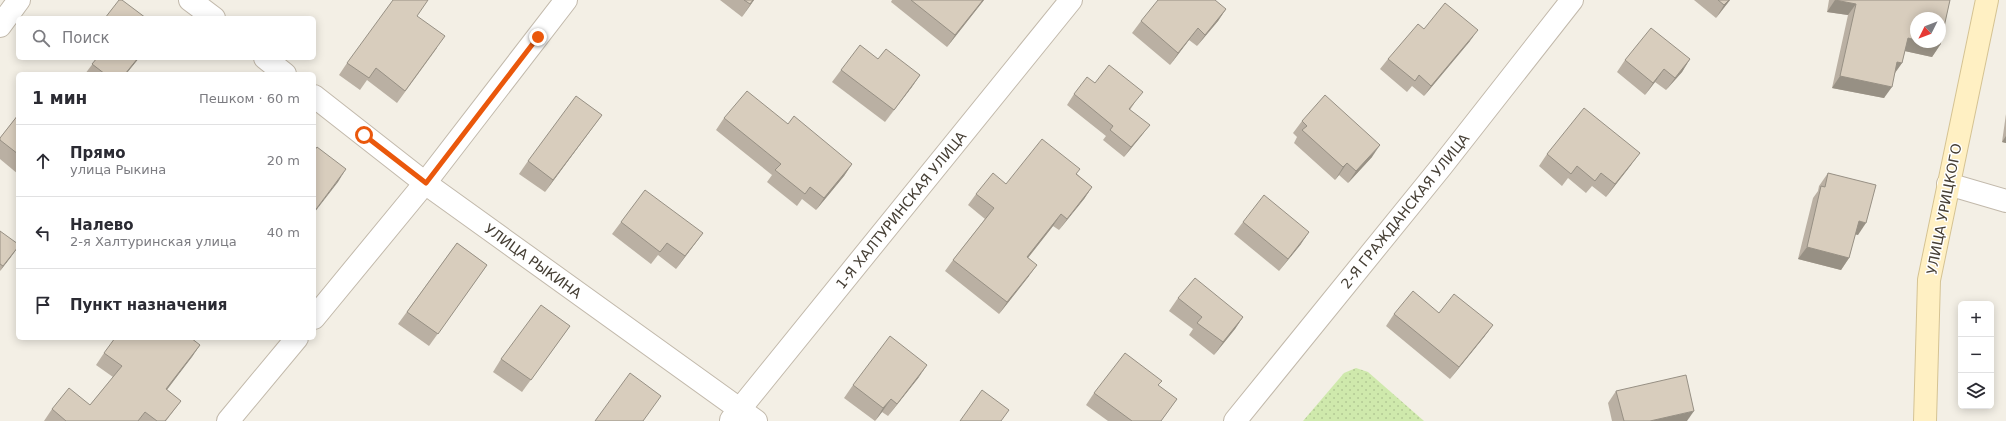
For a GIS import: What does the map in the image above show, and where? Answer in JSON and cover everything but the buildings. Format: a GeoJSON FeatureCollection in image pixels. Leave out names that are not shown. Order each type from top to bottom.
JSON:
{"type":"FeatureCollection","features":[{"type":"Feature","properties":{"kind":"main road","name":"УЛИЦА УРИЦКОГО"},"geometry":{"type":"LineString","coordinates":[[1925,421],[1929,280],[1987,0]]}},
{"type":"Feature","properties":{"kind":"street"},"geometry":{"type":"LineString","coordinates":[[0,26],[19,0]]}},
{"type":"Feature","properties":{"kind":"street"},"geometry":{"type":"LineString","coordinates":[[190,0],[211,16]]}},
{"type":"Feature","properties":{"kind":"street"},"geometry":{"type":"LineString","coordinates":[[316,316],[426,183],[566,0]]}},
{"type":"Feature","properties":{"kind":"street","name":"1-Я ХАЛТУРИНСКАЯ УЛИЦА"},"geometry":{"type":"LineString","coordinates":[[742,417],[1071,0]]}},
{"type":"Feature","properties":{"kind":"street","name":"2-Я ГРАЖДАНСКАЯ УЛИЦА"},"geometry":{"type":"LineString","coordinates":[[1235,421],[1441,167],[1572,0]]}},
{"type":"Feature","properties":{"kind":"street"},"geometry":{"type":"LineString","coordinates":[[268,60],[283,72]]}},
{"type":"Feature","properties":{"kind":"street","name":"УЛИЦА РЫКИНА"},"geometry":{"type":"LineString","coordinates":[[316,98],[426,183],[742,417]]}},
{"type":"Feature","properties":{"kind":"street"},"geometry":{"type":"LineString","coordinates":[[1948,184],[2006,201]]}},
{"type":"Feature","properties":{"kind":"street"},"geometry":{"type":"LineString","coordinates":[[228,421],[295,340]]}},
{"type":"Feature","properties":{"kind":"green space"},"geometry":{"type":"Polygon","coordinates":[[[1356,368],[1368,372],[1424,421],[1303,421],[1344,373],[1356,368]]]}},
{"type":"Feature","properties":{"kind":"route"},"geometry":{"type":"LineString","coordinates":[[364,135],[426,183],[538,37]]}}]}
